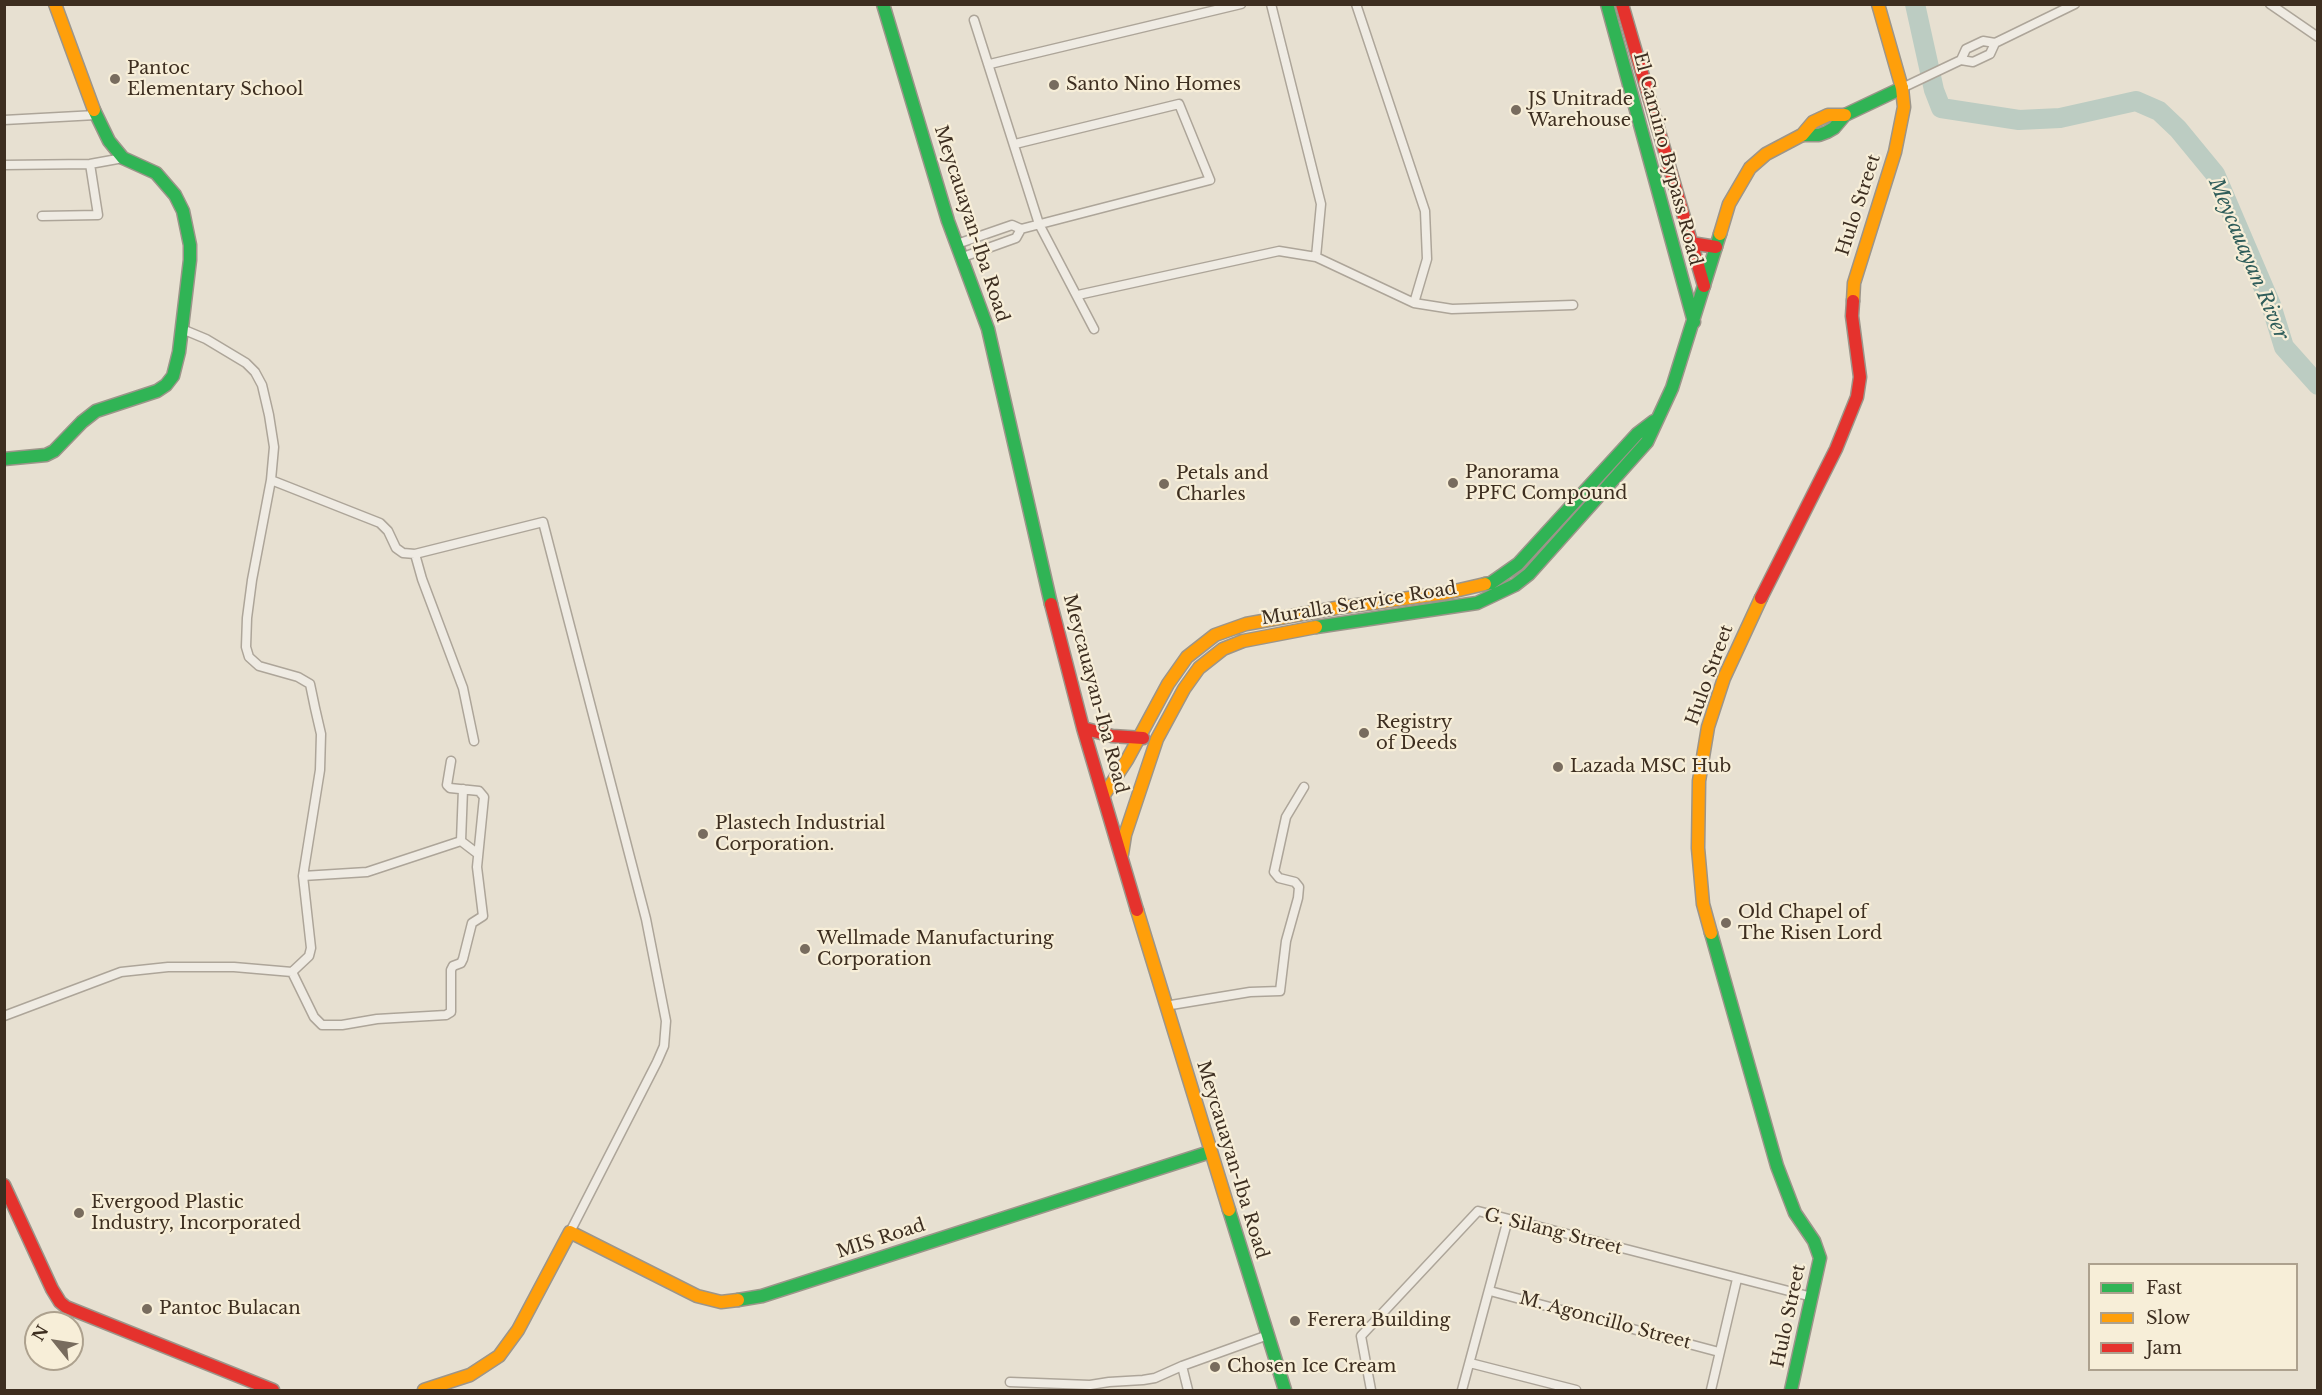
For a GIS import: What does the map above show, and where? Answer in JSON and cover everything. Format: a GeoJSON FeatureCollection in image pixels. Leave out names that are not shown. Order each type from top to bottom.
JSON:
{"type":"FeatureCollection","features":[{"type":"Feature","properties":{"kind":"street"},"geometry":{"type":"LineString","coordinates":[[4,459],[46,455],[54,451],[96,411],[162,389],[173,376],[182,329],[190,260],[190,245],[183,210],[172,190],[156,173],[123,158],[109,141],[96,115],[55,4]]}},
{"type":"Feature","properties":{"kind":"street","name":"Meycauayan-Iba Road"},"geometry":{"type":"LineString","coordinates":[[883,4],[935,179],[988,329],[1047,587],[1083,728],[1165,1006],[1285,1390]]}},
{"type":"Feature","properties":{"kind":"street"},"geometry":{"type":"LineString","coordinates":[[990,64],[1241,4]]}},
{"type":"Feature","properties":{"kind":"street"},"geometry":{"type":"LineString","coordinates":[[1271,4],[1321,204],[1316,257]]}},
{"type":"Feature","properties":{"kind":"street"},"geometry":{"type":"LineString","coordinates":[[1356,4],[1425,211],[1427,259],[1414,303]]}},
{"type":"Feature","properties":{"kind":"street","name":"El Camino Bypass Road"},"geometry":{"type":"LineString","coordinates":[[1607,4],[1694,323]]}},
{"type":"Feature","properties":{"kind":"street","name":"El Camino Bypass Road"},"geometry":{"type":"LineString","coordinates":[[1622,4],[1704,287]]}},
{"type":"Feature","properties":{"kind":"street","name":"Hulo Street"},"geometry":{"type":"LineString","coordinates":[[1791,1390],[1819,1267],[1818,1249],[1795,1213],[1780,1175],[1703,904],[1698,848],[1700,781],[1708,727],[1724,678],[1743,634],[1836,449],[1857,397],[1860,377],[1852,316],[1854,283],[1900,137],[1904,107],[1902,88],[1878,4]]}},
{"type":"Feature","properties":{"kind":"street"},"geometry":{"type":"LineString","coordinates":[[1961,60],[1966,49],[1983,41],[1995,43],[2075,4]]}},
{"type":"Feature","properties":{"kind":"street"},"geometry":{"type":"LineString","coordinates":[[2270,4],[2318,37]]}},
{"type":"Feature","properties":{"kind":"street"},"geometry":{"type":"LineString","coordinates":[[974,20],[990,64],[1039,224],[1094,329]]}},
{"type":"Feature","properties":{"kind":"street"},"geometry":{"type":"LineString","coordinates":[[1902,88],[1961,60],[1973,62],[1990,54],[1995,43]]}},
{"type":"Feature","properties":{"kind":"street"},"geometry":{"type":"LineString","coordinates":[[1620,54],[1634,50]]}},
{"type":"Feature","properties":{"kind":"street","name":"Muralla Service Road"},"geometry":{"type":"LineString","coordinates":[[1121,858],[1125,835],[1157,739],[1184,689],[1210,658],[1223,649],[1243,641],[1273,634],[1477,603],[1515,585],[1529,574],[1647,442],[1672,388],[1729,204],[1750,168],[1766,154],[1802,135],[1813,122],[1828,115],[1845,115],[1902,88]]}},
{"type":"Feature","properties":{"kind":"street"},"geometry":{"type":"LineString","coordinates":[[957,244],[1012,225],[1021,229],[1210,180],[1179,104],[1015,144]]}},
{"type":"Feature","properties":{"kind":"street"},"geometry":{"type":"LineString","coordinates":[[4,120],[96,115]]}},
{"type":"Feature","properties":{"kind":"street"},"geometry":{"type":"LineString","coordinates":[[4,165],[90,164],[123,158]]}},
{"type":"Feature","properties":{"kind":"street"},"geometry":{"type":"LineString","coordinates":[[42,216],[98,215],[90,164]]}},
{"type":"Feature","properties":{"kind":"street"},"geometry":{"type":"LineString","coordinates":[[1667,228],[1685,223]]}},
{"type":"Feature","properties":{"kind":"street"},"geometry":{"type":"LineString","coordinates":[[963,257],[1016,238],[1021,229]]}},
{"type":"Feature","properties":{"kind":"street"},"geometry":{"type":"LineString","coordinates":[[988,233],[992,247]]}},
{"type":"Feature","properties":{"kind":"street"},"geometry":{"type":"LineString","coordinates":[[1691,243],[1716,247]]}},
{"type":"Feature","properties":{"kind":"street"},"geometry":{"type":"LineString","coordinates":[[1078,295],[1279,251],[1316,257],[1414,303],[1452,309],[1573,305]]}},
{"type":"Feature","properties":{"kind":"street"},"geometry":{"type":"LineString","coordinates":[[4,1016],[121,972],[168,967],[234,967],[292,972],[309,956],[311,948],[303,876],[320,770],[321,735],[310,684],[298,677],[259,666],[249,657],[246,647],[252,580],[271,480],[274,447],[269,415],[262,385],[255,372],[246,363],[206,339],[182,329]]}},
{"type":"Feature","properties":{"kind":"street","name":"Muralla Service Road"},"geometry":{"type":"LineString","coordinates":[[1104,795],[1168,684],[1187,657],[1215,635],[1258,622],[1474,588],[1491,583],[1518,564],[1637,434],[1657,418]]}},
{"type":"Feature","properties":{"kind":"street"},"geometry":{"type":"LineString","coordinates":[[271,480],[380,523],[388,531],[400,551],[409,555],[543,522],[646,919],[666,1021],[664,1046],[518,1330],[499,1356],[470,1375],[424,1390]]}},
{"type":"Feature","properties":{"kind":"street"},"geometry":{"type":"LineString","coordinates":[[415,554],[422,579],[463,688],[474,741]]}},
{"type":"Feature","properties":{"kind":"street"},"geometry":{"type":"LineString","coordinates":[[1083,728],[1112,736],[1157,739]]}},
{"type":"Feature","properties":{"kind":"street"},"geometry":{"type":"LineString","coordinates":[[292,972],[314,1017],[322,1025],[446,1015],[451,1012],[453,966],[461,963],[463,959],[472,923],[483,916],[477,867],[484,797],[479,791],[450,788],[447,785],[451,761]]}},
{"type":"Feature","properties":{"kind":"street"},"geometry":{"type":"LineString","coordinates":[[1165,1006],[1250,992],[1280,991],[1286,941],[1299,887],[1295,882],[1279,878],[1274,872],[1286,817],[1304,787]]}},
{"type":"Feature","properties":{"kind":"street"},"geometry":{"type":"LineString","coordinates":[[461,841],[463,789]]}},
{"type":"Feature","properties":{"kind":"street"},"geometry":{"type":"LineString","coordinates":[[303,876],[367,872],[461,841]]}},
{"type":"Feature","properties":{"kind":"street"},"geometry":{"type":"LineString","coordinates":[[461,841],[478,854]]}},
{"type":"Feature","properties":{"kind":"street","name":"MIS Road"},"geometry":{"type":"LineString","coordinates":[[570,1232],[697,1296],[721,1302],[744,1300],[1210,1152]]}},
{"type":"Feature","properties":{"kind":"street"},"geometry":{"type":"LineString","coordinates":[[4,1185],[52,1288],[60,1302],[66,1307],[273,1390]]}},
{"type":"Feature","properties":{"kind":"street","name":"G. Silang Street"},"geometry":{"type":"LineString","coordinates":[[1371,1390],[1361,1336],[1478,1211],[1812,1297]]}},
{"type":"Feature","properties":{"kind":"street"},"geometry":{"type":"LineString","coordinates":[[1462,1390],[1508,1218]]}},
{"type":"Feature","properties":{"kind":"street"},"geometry":{"type":"LineString","coordinates":[[1711,1390],[1737,1279]]}},
{"type":"Feature","properties":{"kind":"street","name":"M. Agoncillo Street"},"geometry":{"type":"LineString","coordinates":[[1490,1291],[1719,1352]]}},
{"type":"Feature","properties":{"kind":"street"},"geometry":{"type":"LineString","coordinates":[[1010,1382],[1090,1385],[1155,1378],[1268,1335]]}},
{"type":"Feature","properties":{"kind":"street"},"geometry":{"type":"LineString","coordinates":[[1470,1363],[1576,1390]]}},
{"type":"Feature","properties":{"kind":"street"},"geometry":{"type":"LineString","coordinates":[[1182,1366],[1188,1390]]}},
{"type":"Feature","properties":{"kind":"waterway","name":"Meycauayan River"},"geometry":{"type":"LineString","coordinates":[[1915,4],[1934,90],[1941,108],[2019,120],[2060,118],[2136,101],[2159,111],[2178,129],[2215,174],[2271,305],[2284,347],[2318,385]]}},
{"type":"Feature","properties":{"kind":"traffic: fast"},"geometry":{"type":"LineString","coordinates":[[883,4],[948,221],[988,329],[1051,604]]}},
{"type":"Feature","properties":{"kind":"traffic: fast"},"geometry":{"type":"LineString","coordinates":[[1607,4],[1694,322]]}},
{"type":"Feature","properties":{"kind":"traffic: fast"},"geometry":{"type":"LineString","coordinates":[[1802,135],[1819,135],[1827,132],[1834,128],[1845,115],[1902,88]]}},
{"type":"Feature","properties":{"kind":"traffic: fast"},"geometry":{"type":"LineString","coordinates":[[4,459],[46,455],[54,451],[96,411],[157,391],[173,376],[179,352],[190,260],[190,245],[183,211],[175,195],[156,173],[123,158],[109,141],[94,110]]}},
{"type":"Feature","properties":{"kind":"traffic: fast"},"geometry":{"type":"LineString","coordinates":[[1316,627],[1477,603],[1515,585],[1529,574],[1647,442],[1672,388],[1720,234]]}},
{"type":"Feature","properties":{"kind":"traffic: fast"},"geometry":{"type":"LineString","coordinates":[[1485,584],[1491,583],[1518,564],[1637,434],[1654,421]]}},
{"type":"Feature","properties":{"kind":"traffic: fast"},"geometry":{"type":"LineString","coordinates":[[1711,933],[1777,1166],[1795,1213],[1814,1241],[1820,1258],[1791,1390]]}},
{"type":"Feature","properties":{"kind":"traffic: fast"},"geometry":{"type":"LineString","coordinates":[[738,1300],[762,1296],[1210,1152]]}},
{"type":"Feature","properties":{"kind":"traffic: fast"},"geometry":{"type":"LineString","coordinates":[[1229,1210],[1285,1390]]}},
{"type":"Feature","properties":{"kind":"traffic: slow"},"geometry":{"type":"LineString","coordinates":[[55,4],[94,110]]}},
{"type":"Feature","properties":{"kind":"traffic: slow"},"geometry":{"type":"LineString","coordinates":[[1853,301],[1854,283],[1895,152],[1904,107],[1902,88],[1878,4]]}},
{"type":"Feature","properties":{"kind":"traffic: slow"},"geometry":{"type":"LineString","coordinates":[[1720,234],[1729,204],[1750,168],[1766,154],[1802,135],[1813,122],[1828,115],[1845,115]]}},
{"type":"Feature","properties":{"kind":"traffic: slow"},"geometry":{"type":"LineString","coordinates":[[1104,795],[1127,760],[1168,684],[1187,657],[1215,635],[1246,624],[1336,608],[1446,593],[1485,584]]}},
{"type":"Feature","properties":{"kind":"traffic: slow"},"geometry":{"type":"LineString","coordinates":[[1711,933],[1703,904],[1698,848],[1699,781],[1708,727],[1724,678],[1761,598]]}},
{"type":"Feature","properties":{"kind":"traffic: slow"},"geometry":{"type":"LineString","coordinates":[[1122,854],[1125,835],[1157,739],[1184,689],[1199,668],[1223,649],[1243,641],[1316,627]]}},
{"type":"Feature","properties":{"kind":"traffic: slow"},"geometry":{"type":"LineString","coordinates":[[1137,910],[1229,1210]]}},
{"type":"Feature","properties":{"kind":"traffic: slow"},"geometry":{"type":"LineString","coordinates":[[424,1390],[470,1375],[499,1356],[518,1330],[570,1232],[697,1296],[721,1302],[738,1300]]}},
{"type":"Feature","properties":{"kind":"traffic: jam"},"geometry":{"type":"LineString","coordinates":[[1622,4],[1704,286]]}},
{"type":"Feature","properties":{"kind":"traffic: jam"},"geometry":{"type":"LineString","coordinates":[[1691,243],[1716,247]]}},
{"type":"Feature","properties":{"kind":"traffic: jam"},"geometry":{"type":"LineString","coordinates":[[1761,598],[1836,449],[1857,397],[1860,377],[1852,316],[1853,301]]}},
{"type":"Feature","properties":{"kind":"traffic: jam"},"geometry":{"type":"LineString","coordinates":[[1051,604],[1083,728],[1137,910]]}},
{"type":"Feature","properties":{"kind":"traffic: jam"},"geometry":{"type":"LineString","coordinates":[[1083,728],[1112,736],[1143,738]]}},
{"type":"Feature","properties":{"kind":"traffic: jam"},"geometry":{"type":"LineString","coordinates":[[4,1185],[52,1289],[66,1307],[273,1390]]}},
{"type":"Feature","properties":{"kind":"place","name":"Pantoc Elementary School"},"geometry":{"type":"Point","coordinates":[115,79]}},
{"type":"Feature","properties":{"kind":"place","name":"Santo Nino Homes"},"geometry":{"type":"Point","coordinates":[1054,85]}},
{"type":"Feature","properties":{"kind":"place","name":"JS Unitrade Warehouse"},"geometry":{"type":"Point","coordinates":[1516,110]}},
{"type":"Feature","properties":{"kind":"place","name":"Panorama PPFC Compound"},"geometry":{"type":"Point","coordinates":[1453,483]}},
{"type":"Feature","properties":{"kind":"place","name":"Petals and Charles"},"geometry":{"type":"Point","coordinates":[1164,484]}},
{"type":"Feature","properties":{"kind":"place","name":"Registry of Deeds"},"geometry":{"type":"Point","coordinates":[1364,733]}},
{"type":"Feature","properties":{"kind":"place","name":"Lazada MSC Hub"},"geometry":{"type":"Point","coordinates":[1558,767]}},
{"type":"Feature","properties":{"kind":"place","name":"Plastech Industrial Corporation."},"geometry":{"type":"Point","coordinates":[703,834]}},
{"type":"Feature","properties":{"kind":"place","name":"Old Chapel of The Risen Lord"},"geometry":{"type":"Point","coordinates":[1726,923]}},
{"type":"Feature","properties":{"kind":"place","name":"Wellmade Manufacturing Corporation"},"geometry":{"type":"Point","coordinates":[805,949]}},
{"type":"Feature","properties":{"kind":"place","name":"Evergood Plastic Industry, Incorporated"},"geometry":{"type":"Point","coordinates":[79,1213]}},
{"type":"Feature","properties":{"kind":"place","name":"Pantoc Bulacan"},"geometry":{"type":"Point","coordinates":[147,1309]}},
{"type":"Feature","properties":{"kind":"place","name":"Ferera Building"},"geometry":{"type":"Point","coordinates":[1295,1321]}},
{"type":"Feature","properties":{"kind":"place","name":"Chosen Ice Cream"},"geometry":{"type":"Point","coordinates":[1215,1367]}}]}
